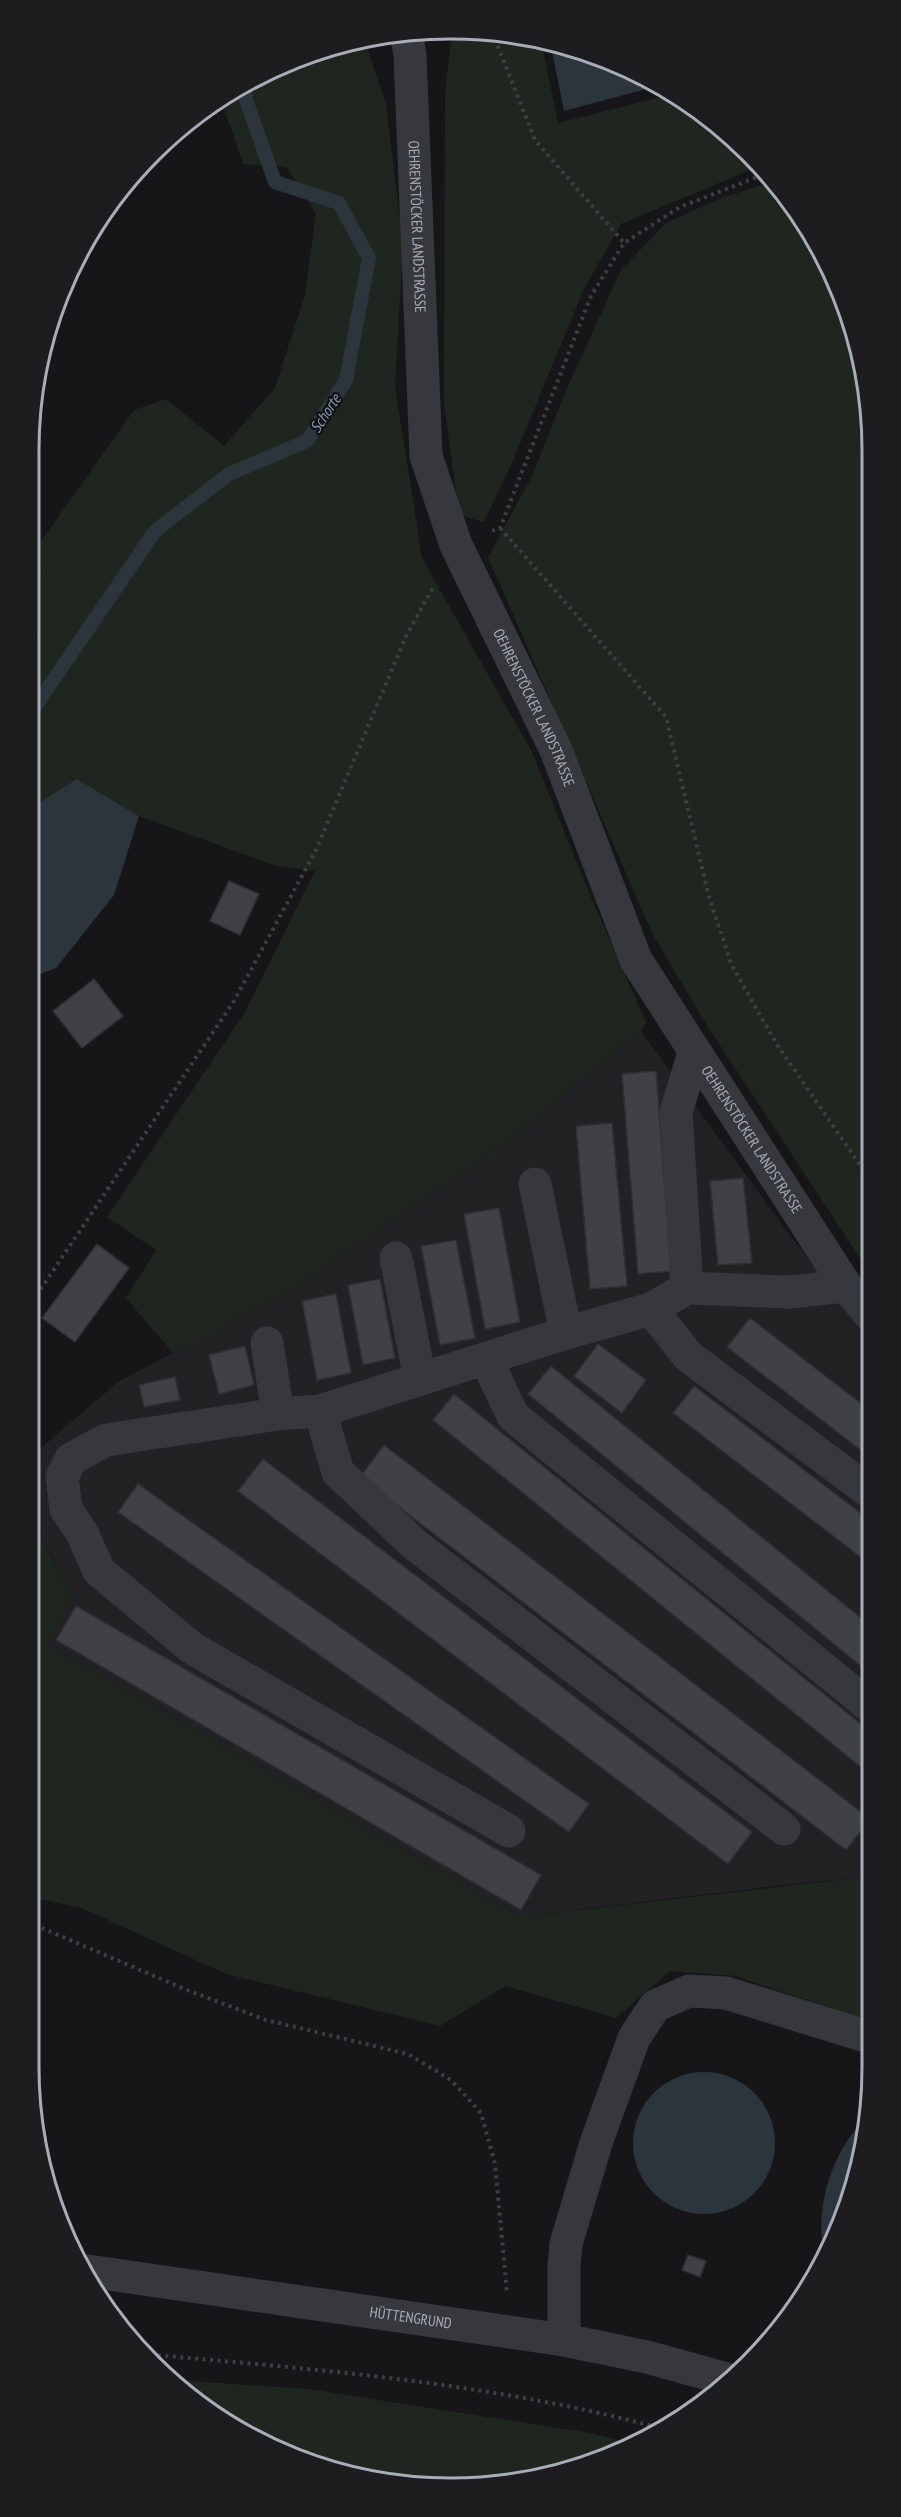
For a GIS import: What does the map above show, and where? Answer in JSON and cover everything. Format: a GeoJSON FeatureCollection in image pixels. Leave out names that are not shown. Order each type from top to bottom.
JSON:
{"type":"FeatureCollection","features":[{"type":"Feature","properties":{"kind":"street","name":"OEHRENSTÖCKER LANDSTRASSE"},"geometry":{"type":"LineString","coordinates":[[408,42],[426,456],[456,545],[555,750],[636,960],[846,1286],[862,1305]]}},
{"type":"Feature","properties":{"kind":"street"},"geometry":{"type":"LineString","coordinates":[[687,1288],[676,1112],[694,1053]]}},
{"type":"Feature","properties":{"kind":"street"},"geometry":{"type":"LineString","coordinates":[[535,1184],[566,1333]]}},
{"type":"Feature","properties":{"kind":"street"},"geometry":{"type":"LineString","coordinates":[[396,1258],[420,1379]]}},
{"type":"Feature","properties":{"kind":"street"},"geometry":{"type":"LineString","coordinates":[[509,1831],[192,1648],[99,1571],[82,1533],[66,1509],[62,1477],[71,1459],[106,1440],[278,1414],[320,1411],[566,1333],[651,1309],[687,1288],[790,1292],[846,1286]]}},
{"type":"Feature","properties":{"kind":"street"},"geometry":{"type":"LineString","coordinates":[[651,1309],[688,1356],[862,1485]]}},
{"type":"Feature","properties":{"kind":"street"},"geometry":{"type":"LineString","coordinates":[[267,1343],[278,1414]]}},
{"type":"Feature","properties":{"kind":"street"},"geometry":{"type":"LineString","coordinates":[[486,1359],[513,1416],[862,1700]]}},
{"type":"Feature","properties":{"kind":"street"},"geometry":{"type":"LineString","coordinates":[[320,1411],[338,1472],[414,1544],[784,1829]]}},
{"type":"Feature","properties":{"kind":"street"},"geometry":{"type":"LineString","coordinates":[[564,2340],[566,2244],[596,2143],[634,2038],[655,2006],[689,1991],[726,1993],[862,2035]]}},
{"type":"Feature","properties":{"kind":"street","name":"HÜTTENGRUND"},"geometry":{"type":"LineString","coordinates":[[94,2272],[564,2340],[647,2357],[720,2377]]}},
{"type":"Feature","properties":{"kind":"path"},"geometry":{"type":"LineString","coordinates":[[496,42],[535,140],[624,243]]}},
{"type":"Feature","properties":{"kind":"path"},"geometry":{"type":"LineString","coordinates":[[758,177],[680,207],[624,243],[591,296],[500,528],[666,717],[709,897],[732,966],[776,1043],[862,1168]]}},
{"type":"Feature","properties":{"kind":"path"},"geometry":{"type":"LineString","coordinates":[[39,1292],[234,1001],[316,850],[407,634],[456,545]]}},
{"type":"Feature","properties":{"kind":"path"},"geometry":{"type":"LineString","coordinates":[[39,1927],[187,1990],[266,2020],[408,2054],[451,2080],[481,2112],[495,2164],[510,2333]]}},
{"type":"Feature","properties":{"kind":"path"},"geometry":{"type":"LineString","coordinates":[[158,2355],[335,2371],[482,2392],[537,2401],[651,2426]]}},
{"type":"Feature","properties":{"kind":"shaded area"},"geometry":{"type":"Polygon","coordinates":[[[451,39],[504,43],[543,50],[558,123],[661,97],[722,141],[751,170],[621,224],[584,289],[511,465],[484,522],[459,515],[444,403],[445,93],[451,39]]]}},
{"type":"Feature","properties":{"kind":"shaded area"},"geometry":{"type":"Polygon","coordinates":[[[367,48],[386,104],[403,244],[395,386],[422,558],[532,752],[590,895],[646,1022],[641,1031],[503,1144],[291,1290],[173,1353],[126,1298],[156,1250],[107,1217],[245,1012],[315,871],[276,866],[139,816],[77,779],[39,803],[39,544],[134,410],[166,399],[224,446],[275,388],[305,295],[316,213],[286,167],[243,164],[224,107],[268,81],[293,70],[367,48]]]}},
{"type":"Feature","properties":{"kind":"shaded area"},"geometry":{"type":"Polygon","coordinates":[[[552,52],[608,70],[647,89],[564,111],[552,52]]]}},
{"type":"Feature","properties":{"kind":"shaded area"},"geometry":{"type":"Polygon","coordinates":[[[764,184],[793,222],[820,268],[831,293],[848,344],[858,397],[862,450],[862,1261],[706,1024],[652,933],[488,557],[532,476],[567,388],[621,270],[666,223],[719,199],[764,184]]]}},
{"type":"Feature","properties":{"kind":"shaded area"},"geometry":{"type":"Polygon","coordinates":[[[77,779],[139,816],[114,895],[56,968],[39,974],[39,803],[77,779]]]}},
{"type":"Feature","properties":{"kind":"shaded area"},"geometry":{"type":"Polygon","coordinates":[[[641,1031],[786,1230],[862,1326],[862,1877],[519,1917],[47,1644],[73,1596],[39,1533],[39,1450],[118,1382],[291,1290],[503,1144],[641,1031]]]}},
{"type":"Feature","properties":{"kind":"shaded area"},"geometry":{"type":"Polygon","coordinates":[[[39,1534],[73,1596],[47,1644],[519,1917],[862,1877],[862,2019],[735,1976],[670,1971],[616,2018],[505,1986],[440,2026],[226,1974],[82,1908],[39,1899],[39,1534]]]}},
{"type":"Feature","properties":{"kind":"shaded area"},"geometry":{"type":"Polygon","coordinates":[[[704,2072],[731,2078],[754,2093],[769,2116],[775,2143],[769,2170],[754,2193],[731,2208],[704,2214],[677,2208],[654,2193],[639,2170],[633,2143],[639,2116],[654,2093],[677,2078],[704,2072]]]}},
{"type":"Feature","properties":{"kind":"shaded area"},"geometry":{"type":"Polygon","coordinates":[[[857,2128],[848,2173],[823,2242],[822,2216],[829,2180],[844,2146],[857,2128]]]}},
{"type":"Feature","properties":{"kind":"shaded area"},"geometry":{"type":"Polygon","coordinates":[[[185,2381],[308,2389],[591,2433],[622,2441],[557,2464],[504,2474],[450,2478],[397,2474],[344,2464],[293,2447],[268,2436],[222,2409],[185,2381]]]}},
{"type":"Feature","properties":{"kind":"building"},"geometry":{"type":"Polygon","coordinates":[[[229,881],[259,894],[240,935],[210,921],[229,881]]]}},
{"type":"Feature","properties":{"kind":"building"},"geometry":{"type":"Polygon","coordinates":[[[94,979],[123,1016],[82,1048],[53,1011],[94,979]]]}},
{"type":"Feature","properties":{"kind":"building"},"geometry":{"type":"Polygon","coordinates":[[[656,1071],[671,1271],[638,1274],[622,1074],[656,1071]]]}},
{"type":"Feature","properties":{"kind":"building"},"geometry":{"type":"Polygon","coordinates":[[[612,1123],[627,1286],[590,1289],[576,1126],[612,1123]]]}},
{"type":"Feature","properties":{"kind":"building"},"geometry":{"type":"Polygon","coordinates":[[[743,1178],[752,1263],[718,1265],[710,1181],[743,1178]]]}},
{"type":"Feature","properties":{"kind":"building"},"geometry":{"type":"Polygon","coordinates":[[[499,1208],[520,1322],[485,1329],[464,1214],[499,1208]]]}},
{"type":"Feature","properties":{"kind":"building"},"geometry":{"type":"Polygon","coordinates":[[[456,1240],[475,1338],[440,1345],[421,1246],[456,1240]]]}},
{"type":"Feature","properties":{"kind":"building"},"geometry":{"type":"Polygon","coordinates":[[[97,1244],[129,1268],[75,1342],[42,1318],[97,1244]]]}},
{"type":"Feature","properties":{"kind":"building"},"geometry":{"type":"Polygon","coordinates":[[[380,1279],[395,1358],[363,1365],[348,1285],[380,1279]]]}},
{"type":"Feature","properties":{"kind":"building"},"geometry":{"type":"Polygon","coordinates":[[[336,1294],[351,1373],[317,1380],[302,1301],[336,1294]]]}},
{"type":"Feature","properties":{"kind":"building"},"geometry":{"type":"Polygon","coordinates":[[[750,1318],[862,1404],[862,1451],[727,1347],[750,1318]]]}},
{"type":"Feature","properties":{"kind":"building"},"geometry":{"type":"Polygon","coordinates":[[[598,1344],[646,1380],[622,1413],[574,1376],[598,1344]]]}},
{"type":"Feature","properties":{"kind":"building"},"geometry":{"type":"Polygon","coordinates":[[[245,1346],[254,1385],[219,1394],[209,1355],[245,1346]]]}},
{"type":"Feature","properties":{"kind":"building"},"geometry":{"type":"Polygon","coordinates":[[[551,1366],[862,1619],[862,1667],[528,1394],[551,1366]]]}},
{"type":"Feature","properties":{"kind":"building"},"geometry":{"type":"Polygon","coordinates":[[[175,1377],[180,1400],[144,1407],[139,1385],[175,1377]]]}},
{"type":"Feature","properties":{"kind":"building"},"geometry":{"type":"Polygon","coordinates":[[[694,1386],[862,1514],[862,1558],[673,1413],[694,1386]]]}},
{"type":"Feature","properties":{"kind":"building"},"geometry":{"type":"Polygon","coordinates":[[[454,1394],[862,1725],[862,1768],[433,1420],[454,1394]]]}},
{"type":"Feature","properties":{"kind":"building"},"geometry":{"type":"Polygon","coordinates":[[[384,1445],[862,1813],[862,1829],[846,1850],[360,1477],[384,1445]]]}},
{"type":"Feature","properties":{"kind":"building"},"geometry":{"type":"Polygon","coordinates":[[[263,1459],[752,1832],[728,1864],[238,1491],[263,1459]]]}},
{"type":"Feature","properties":{"kind":"building"},"geometry":{"type":"Polygon","coordinates":[[[138,1484],[589,1804],[569,1832],[118,1512],[138,1484]]]}},
{"type":"Feature","properties":{"kind":"building"},"geometry":{"type":"Polygon","coordinates":[[[76,1606],[541,1875],[521,1910],[56,1640],[76,1606]]]}},
{"type":"Feature","properties":{"kind":"building"},"geometry":{"type":"Polygon","coordinates":[[[688,2255],[706,2261],[700,2277],[682,2270],[688,2255]]]}},
{"type":"Feature","properties":{"kind":"waterway","name":"Schorte"},"geometry":{"type":"LineString","coordinates":[[39,701],[155,531],[229,474],[307,441],[346,380],[369,258],[339,203],[275,182],[245,94]]}}]}
